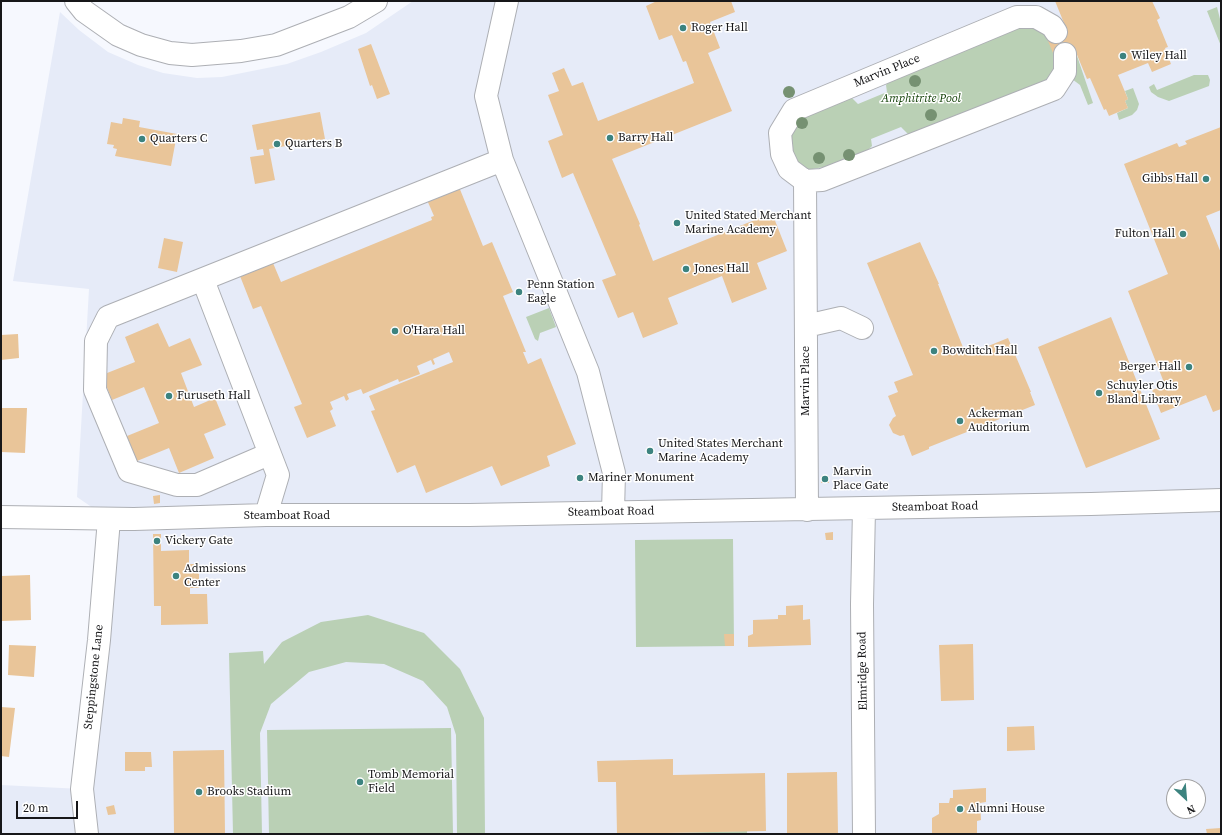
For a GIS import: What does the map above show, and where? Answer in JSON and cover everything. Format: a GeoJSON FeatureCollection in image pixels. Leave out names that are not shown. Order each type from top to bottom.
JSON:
{"type":"FeatureCollection","features":[{"type":"Feature","properties":{"kind":"street"},"geometry":{"type":"LineString","coordinates":[[76,1],[84,11],[118,35],[141,45],[170,53],[192,55],[241,51],[276,44],[349,17],[376,1]]}},
{"type":"Feature","properties":{"kind":"street"},"geometry":{"type":"LineString","coordinates":[[507,1],[486,96],[502,160],[588,372],[614,473],[613,512]]}},
{"type":"Feature","properties":{"kind":"street","name":"Marvin Place"},"geometry":{"type":"LineString","coordinates":[[807,510],[806,181],[789,169],[782,154],[780,133],[794,110],[1017,17],[1036,17],[1052,26],[1056,32]]}},
{"type":"Feature","properties":{"kind":"street"},"geometry":{"type":"LineString","coordinates":[[806,181],[822,180],[1054,89],[1065,72],[1065,54]]}},
{"type":"Feature","properties":{"kind":"street"},"geometry":{"type":"LineString","coordinates":[[269,454],[197,485],[177,485],[129,471],[95,390],[96,341],[108,317],[502,160]]}},
{"type":"Feature","properties":{"kind":"street"},"geometry":{"type":"LineString","coordinates":[[203,280],[278,475],[266,515]]}},
{"type":"Feature","properties":{"kind":"street"},"geometry":{"type":"LineString","coordinates":[[806,326],[841,318],[862,328]]}},
{"type":"Feature","properties":{"kind":"street","name":"Steamboat Road"},"geometry":{"type":"LineString","coordinates":[[1,516],[109,519],[266,515],[807,510],[1221,500]]}},
{"type":"Feature","properties":{"kind":"street","name":"Elmridge Road"},"geometry":{"type":"LineString","coordinates":[[864,509],[862,604],[864,834]]}},
{"type":"Feature","properties":{"kind":"street","name":"Steppingstone Lane"},"geometry":{"type":"LineString","coordinates":[[87,834],[82,789],[99,640],[109,519]]}},
{"type":"Feature","properties":{"kind":"shaded area","name":"United States Merchant Marine Academy"},"geometry":{"type":"Polygon","coordinates":[[[413,1],[1221,1],[1221,834],[1,834],[1,785],[82,789],[109,519],[77,497],[89,289],[13,281],[60,12],[79,30],[108,52],[138,65],[163,73],[197,78],[222,77],[287,64],[321,52],[366,33],[413,1]]]}},
{"type":"Feature","properties":{"kind":"green space"},"geometry":{"type":"Polygon","coordinates":[[[1217,7],[1221,23],[1221,46],[1207,11],[1217,7]]]}},
{"type":"Feature","properties":{"kind":"green space","name":"Amphitrite Pool"},"geometry":{"type":"Polygon","coordinates":[[[1024,24],[1045,27],[1055,58],[1055,77],[916,133],[908,134],[901,127],[871,139],[872,146],[864,154],[829,166],[807,170],[795,161],[787,141],[796,120],[848,97],[852,98],[858,104],[887,92],[886,85],[890,80],[1024,24]]]}},
{"type":"Feature","properties":{"kind":"green space"},"geometry":{"type":"Polygon","coordinates":[[[1075,50],[1093,103],[1088,105],[1080,85],[1072,79],[1075,50]]]}},
{"type":"Feature","properties":{"kind":"green space"},"geometry":{"type":"Polygon","coordinates":[[[1194,75],[1208,75],[1210,80],[1209,86],[1169,101],[1158,97],[1151,92],[1149,87],[1154,84],[1157,90],[1194,75]]]}},
{"type":"Feature","properties":{"kind":"green space"},"geometry":{"type":"Polygon","coordinates":[[[1133,88],[1139,104],[1137,110],[1132,115],[1119,120],[1117,113],[1128,108],[1125,101],[1128,99],[1125,91],[1133,88]]]}},
{"type":"Feature","properties":{"kind":"green space"},"geometry":{"type":"Polygon","coordinates":[[[549,308],[556,327],[540,333],[538,341],[535,339],[526,317],[549,308]]]}},
{"type":"Feature","properties":{"kind":"green space"},"geometry":{"type":"Polygon","coordinates":[[[733,539],[734,646],[636,647],[635,540],[733,539]]]}},
{"type":"Feature","properties":{"kind":"green space"},"geometry":{"type":"Polygon","coordinates":[[[368,615],[424,633],[460,669],[484,718],[485,834],[457,834],[456,735],[447,707],[423,681],[384,664],[346,662],[309,672],[271,704],[260,733],[262,834],[233,834],[229,653],[263,651],[264,664],[282,642],[321,622],[368,615]]]}},
{"type":"Feature","properties":{"kind":"green space","name":"Tomb Memorial Field"},"geometry":{"type":"Polygon","coordinates":[[[451,728],[453,834],[269,834],[267,730],[451,728]]]}},
{"type":"Feature","properties":{"kind":"green space"},"geometry":{"type":"Polygon","coordinates":[[[747,831],[747,834],[630,834],[747,831]]]}},
{"type":"Feature","properties":{"kind":"building"},"geometry":{"type":"Polygon","coordinates":[[[657,1],[731,1],[735,12],[710,22],[720,48],[708,53],[732,111],[612,159],[640,224],[639,225],[653,261],[772,213],[787,251],[757,263],[767,289],[732,303],[722,276],[668,298],[678,324],[643,338],[633,312],[618,318],[602,280],[616,275],[573,173],[562,178],[548,141],[563,135],[548,95],[559,91],[552,73],[564,68],[572,86],[583,82],[598,121],[694,83],[686,61],[683,62],[672,35],[659,40],[646,6],[657,1]]]}},
{"type":"Feature","properties":{"kind":"building","name":"Wiley Hall"},"geometry":{"type":"Polygon","coordinates":[[[1055,1],[1152,1],[1160,18],[1157,20],[1168,47],[1165,48],[1171,64],[1152,72],[1148,63],[1118,75],[1128,99],[1125,101],[1128,108],[1109,116],[1106,109],[1104,110],[1090,78],[1087,79],[1075,50],[1055,58],[1046,36],[1066,28],[1055,1]]]}},
{"type":"Feature","properties":{"kind":"building"},"geometry":{"type":"Polygon","coordinates":[[[371,44],[390,94],[377,99],[372,85],[370,86],[358,49],[371,44]]]}},
{"type":"Feature","properties":{"kind":"building","name":"Quarters B"},"geometry":{"type":"Polygon","coordinates":[[[320,112],[325,139],[269,149],[275,180],[255,184],[250,157],[264,155],[263,149],[257,150],[252,125],[320,112]]]}},
{"type":"Feature","properties":{"kind":"building","name":"Quarters C"},"geometry":{"type":"Polygon","coordinates":[[[123,118],[140,121],[139,127],[177,134],[171,166],[115,156],[117,149],[113,148],[114,145],[107,144],[111,122],[122,124],[123,118]]]}},
{"type":"Feature","properties":{"kind":"building","name":"Fulton Hall"},"geometry":{"type":"Polygon","coordinates":[[[1221,127],[1221,210],[1206,216],[1221,253],[1221,409],[1213,412],[1206,395],[1161,413],[1152,390],[1165,385],[1128,291],[1168,274],[1124,164],[1177,143],[1179,147],[1182,146],[1187,144],[1185,141],[1221,127]]]}},
{"type":"Feature","properties":{"kind":"building","name":"O'Hara Hall"},"geometry":{"type":"Polygon","coordinates":[[[459,187],[483,246],[492,242],[513,292],[503,296],[526,352],[523,352],[528,364],[541,358],[576,444],[547,456],[550,466],[501,486],[492,466],[426,493],[415,465],[397,473],[371,411],[375,410],[369,396],[453,362],[449,352],[433,359],[435,364],[433,365],[431,360],[417,366],[420,374],[399,382],[398,379],[363,394],[361,389],[347,394],[349,399],[346,401],[344,396],[330,402],[333,409],[330,411],[336,426],[307,438],[294,407],[302,404],[261,306],[253,309],[240,276],[273,263],[281,282],[432,220],[431,217],[434,216],[427,200],[459,187]]]}},
{"type":"Feature","properties":{"kind":"building"},"geometry":{"type":"Polygon","coordinates":[[[164,238],[183,242],[177,272],[158,268],[164,238]]]}},
{"type":"Feature","properties":{"kind":"building","name":"Bowditch Hall"},"geometry":{"type":"Polygon","coordinates":[[[920,242],[939,284],[966,355],[1008,338],[1035,405],[929,447],[929,449],[912,456],[904,435],[900,436],[893,433],[889,425],[896,416],[888,396],[898,392],[894,382],[913,375],[867,263],[920,242]]]}},
{"type":"Feature","properties":{"kind":"building","name":"Schuyler Otis Bland Library"},"geometry":{"type":"Polygon","coordinates":[[[1111,317],[1160,439],[1086,468],[1038,347],[1111,317]]]}},
{"type":"Feature","properties":{"kind":"building","name":"Furuseth Hall"},"geometry":{"type":"Polygon","coordinates":[[[158,323],[169,347],[190,338],[202,365],[181,373],[194,407],[215,398],[226,425],[204,434],[214,458],[179,473],[169,448],[137,461],[127,436],[159,423],[144,387],[112,400],[102,375],[135,362],[125,337],[158,323]]]}},
{"type":"Feature","properties":{"kind":"building"},"geometry":{"type":"Polygon","coordinates":[[[18,334],[19,358],[1,360],[1,335],[18,334]]]}},
{"type":"Feature","properties":{"kind":"building"},"geometry":{"type":"Polygon","coordinates":[[[1,408],[27,408],[25,453],[1,452],[1,408]]]}},
{"type":"Feature","properties":{"kind":"building","name":"Marvin Place Gate"},"geometry":{"type":"Polygon","coordinates":[[[821,476],[829,476],[829,483],[821,483],[821,476]]]}},
{"type":"Feature","properties":{"kind":"building","name":"Vickery Gate"},"geometry":{"type":"Polygon","coordinates":[[[160,495],[160,503],[154,504],[153,496],[160,495]]]}},
{"type":"Feature","properties":{"kind":"building"},"geometry":{"type":"Polygon","coordinates":[[[833,532],[833,540],[826,540],[825,533],[833,532]]]}},
{"type":"Feature","properties":{"kind":"building","name":"Admissions Center"},"geometry":{"type":"Polygon","coordinates":[[[153,534],[161,534],[161,551],[189,550],[189,564],[199,564],[199,588],[190,588],[190,594],[207,594],[208,624],[161,625],[161,606],[154,606],[153,534]]]}},
{"type":"Feature","properties":{"kind":"building"},"geometry":{"type":"Polygon","coordinates":[[[30,575],[31,620],[2,621],[1,576],[30,575]]]}},
{"type":"Feature","properties":{"kind":"building"},"geometry":{"type":"Polygon","coordinates":[[[803,605],[803,620],[810,619],[811,645],[748,647],[748,636],[753,634],[753,620],[778,619],[778,615],[786,615],[786,606],[803,605]]]}},
{"type":"Feature","properties":{"kind":"building"},"geometry":{"type":"Polygon","coordinates":[[[724,634],[734,634],[734,646],[725,646],[724,634]]]}},
{"type":"Feature","properties":{"kind":"building"},"geometry":{"type":"Polygon","coordinates":[[[973,644],[974,700],[941,701],[939,645],[973,644]]]}},
{"type":"Feature","properties":{"kind":"building"},"geometry":{"type":"Polygon","coordinates":[[[9,645],[36,646],[34,677],[8,675],[9,645]]]}},
{"type":"Feature","properties":{"kind":"building"},"geometry":{"type":"Polygon","coordinates":[[[1,707],[15,708],[9,757],[1,756],[1,707]]]}},
{"type":"Feature","properties":{"kind":"building"},"geometry":{"type":"Polygon","coordinates":[[[1034,726],[1035,750],[1007,751],[1007,727],[1034,726]]]}},
{"type":"Feature","properties":{"kind":"building","name":"Brooks Stadium"},"geometry":{"type":"Polygon","coordinates":[[[224,750],[225,834],[174,834],[173,751],[224,750]]]}},
{"type":"Feature","properties":{"kind":"building"},"geometry":{"type":"Polygon","coordinates":[[[125,752],[151,752],[152,767],[145,767],[145,771],[125,771],[125,752]]]}},
{"type":"Feature","properties":{"kind":"building"},"geometry":{"type":"Polygon","coordinates":[[[673,759],[673,775],[765,773],[766,831],[617,834],[616,782],[598,782],[597,761],[673,759]]]}},
{"type":"Feature","properties":{"kind":"building"},"geometry":{"type":"Polygon","coordinates":[[[837,772],[838,834],[787,834],[787,773],[837,772]]]}},
{"type":"Feature","properties":{"kind":"building","name":"Alumni House"},"geometry":{"type":"Polygon","coordinates":[[[986,788],[986,802],[980,803],[981,820],[977,821],[977,834],[932,834],[932,818],[939,814],[939,803],[949,803],[950,798],[953,798],[953,790],[986,788]]]}},
{"type":"Feature","properties":{"kind":"building"},"geometry":{"type":"Polygon","coordinates":[[[114,805],[116,814],[108,815],[106,807],[114,805]]]}},
{"type":"Feature","properties":{"kind":"building"},"geometry":{"type":"Polygon","coordinates":[[[1221,828],[1221,834],[1207,834],[1206,829],[1221,828]]]}},
{"type":"Feature","properties":{"kind":"place","name":"Roger Hall"},"geometry":{"type":"Point","coordinates":[683,28]}},
{"type":"Feature","properties":{"kind":"place","name":"Wiley Hall"},"geometry":{"type":"Point","coordinates":[1123,56]}},
{"type":"Feature","properties":{"kind":"place","name":"Barry Hall"},"geometry":{"type":"Point","coordinates":[610,138]}},
{"type":"Feature","properties":{"kind":"place","name":"Quarters C"},"geometry":{"type":"Point","coordinates":[142,139]}},
{"type":"Feature","properties":{"kind":"place","name":"Quarters B"},"geometry":{"type":"Point","coordinates":[277,144]}},
{"type":"Feature","properties":{"kind":"place","name":"Gibbs Hall"},"geometry":{"type":"Point","coordinates":[1206,179]}},
{"type":"Feature","properties":{"kind":"place","name":"United Stated Merchant Marine Academy"},"geometry":{"type":"Point","coordinates":[677,223]}},
{"type":"Feature","properties":{"kind":"place","name":"Fulton Hall"},"geometry":{"type":"Point","coordinates":[1183,234]}},
{"type":"Feature","properties":{"kind":"place","name":"Jones Hall"},"geometry":{"type":"Point","coordinates":[686,269]}},
{"type":"Feature","properties":{"kind":"place","name":"Penn Station Eagle"},"geometry":{"type":"Point","coordinates":[519,292]}},
{"type":"Feature","properties":{"kind":"place","name":"O'Hara Hall"},"geometry":{"type":"Point","coordinates":[395,331]}},
{"type":"Feature","properties":{"kind":"place","name":"Bowditch Hall"},"geometry":{"type":"Point","coordinates":[934,351]}},
{"type":"Feature","properties":{"kind":"place","name":"Berger Hall"},"geometry":{"type":"Point","coordinates":[1189,367]}},
{"type":"Feature","properties":{"kind":"place","name":"Schuyler Otis Bland Library"},"geometry":{"type":"Point","coordinates":[1099,393]}},
{"type":"Feature","properties":{"kind":"place","name":"Furuseth Hall"},"geometry":{"type":"Point","coordinates":[169,396]}},
{"type":"Feature","properties":{"kind":"place","name":"Ackerman Auditorium"},"geometry":{"type":"Point","coordinates":[960,421]}},
{"type":"Feature","properties":{"kind":"place","name":"United States Merchant Marine Academy"},"geometry":{"type":"Point","coordinates":[650,451]}},
{"type":"Feature","properties":{"kind":"place","name":"Mariner Monument"},"geometry":{"type":"Point","coordinates":[580,478]}},
{"type":"Feature","properties":{"kind":"place","name":"Marvin Place Gate"},"geometry":{"type":"Point","coordinates":[825,479]}},
{"type":"Feature","properties":{"kind":"place","name":"Vickery Gate"},"geometry":{"type":"Point","coordinates":[157,541]}},
{"type":"Feature","properties":{"kind":"place","name":"Admissions Center"},"geometry":{"type":"Point","coordinates":[176,576]}},
{"type":"Feature","properties":{"kind":"place","name":"Tomb Memorial Field"},"geometry":{"type":"Point","coordinates":[360,782]}},
{"type":"Feature","properties":{"kind":"place","name":"Brooks Stadium"},"geometry":{"type":"Point","coordinates":[199,792]}},
{"type":"Feature","properties":{"kind":"place","name":"Alumni House"},"geometry":{"type":"Point","coordinates":[960,809]}}]}
